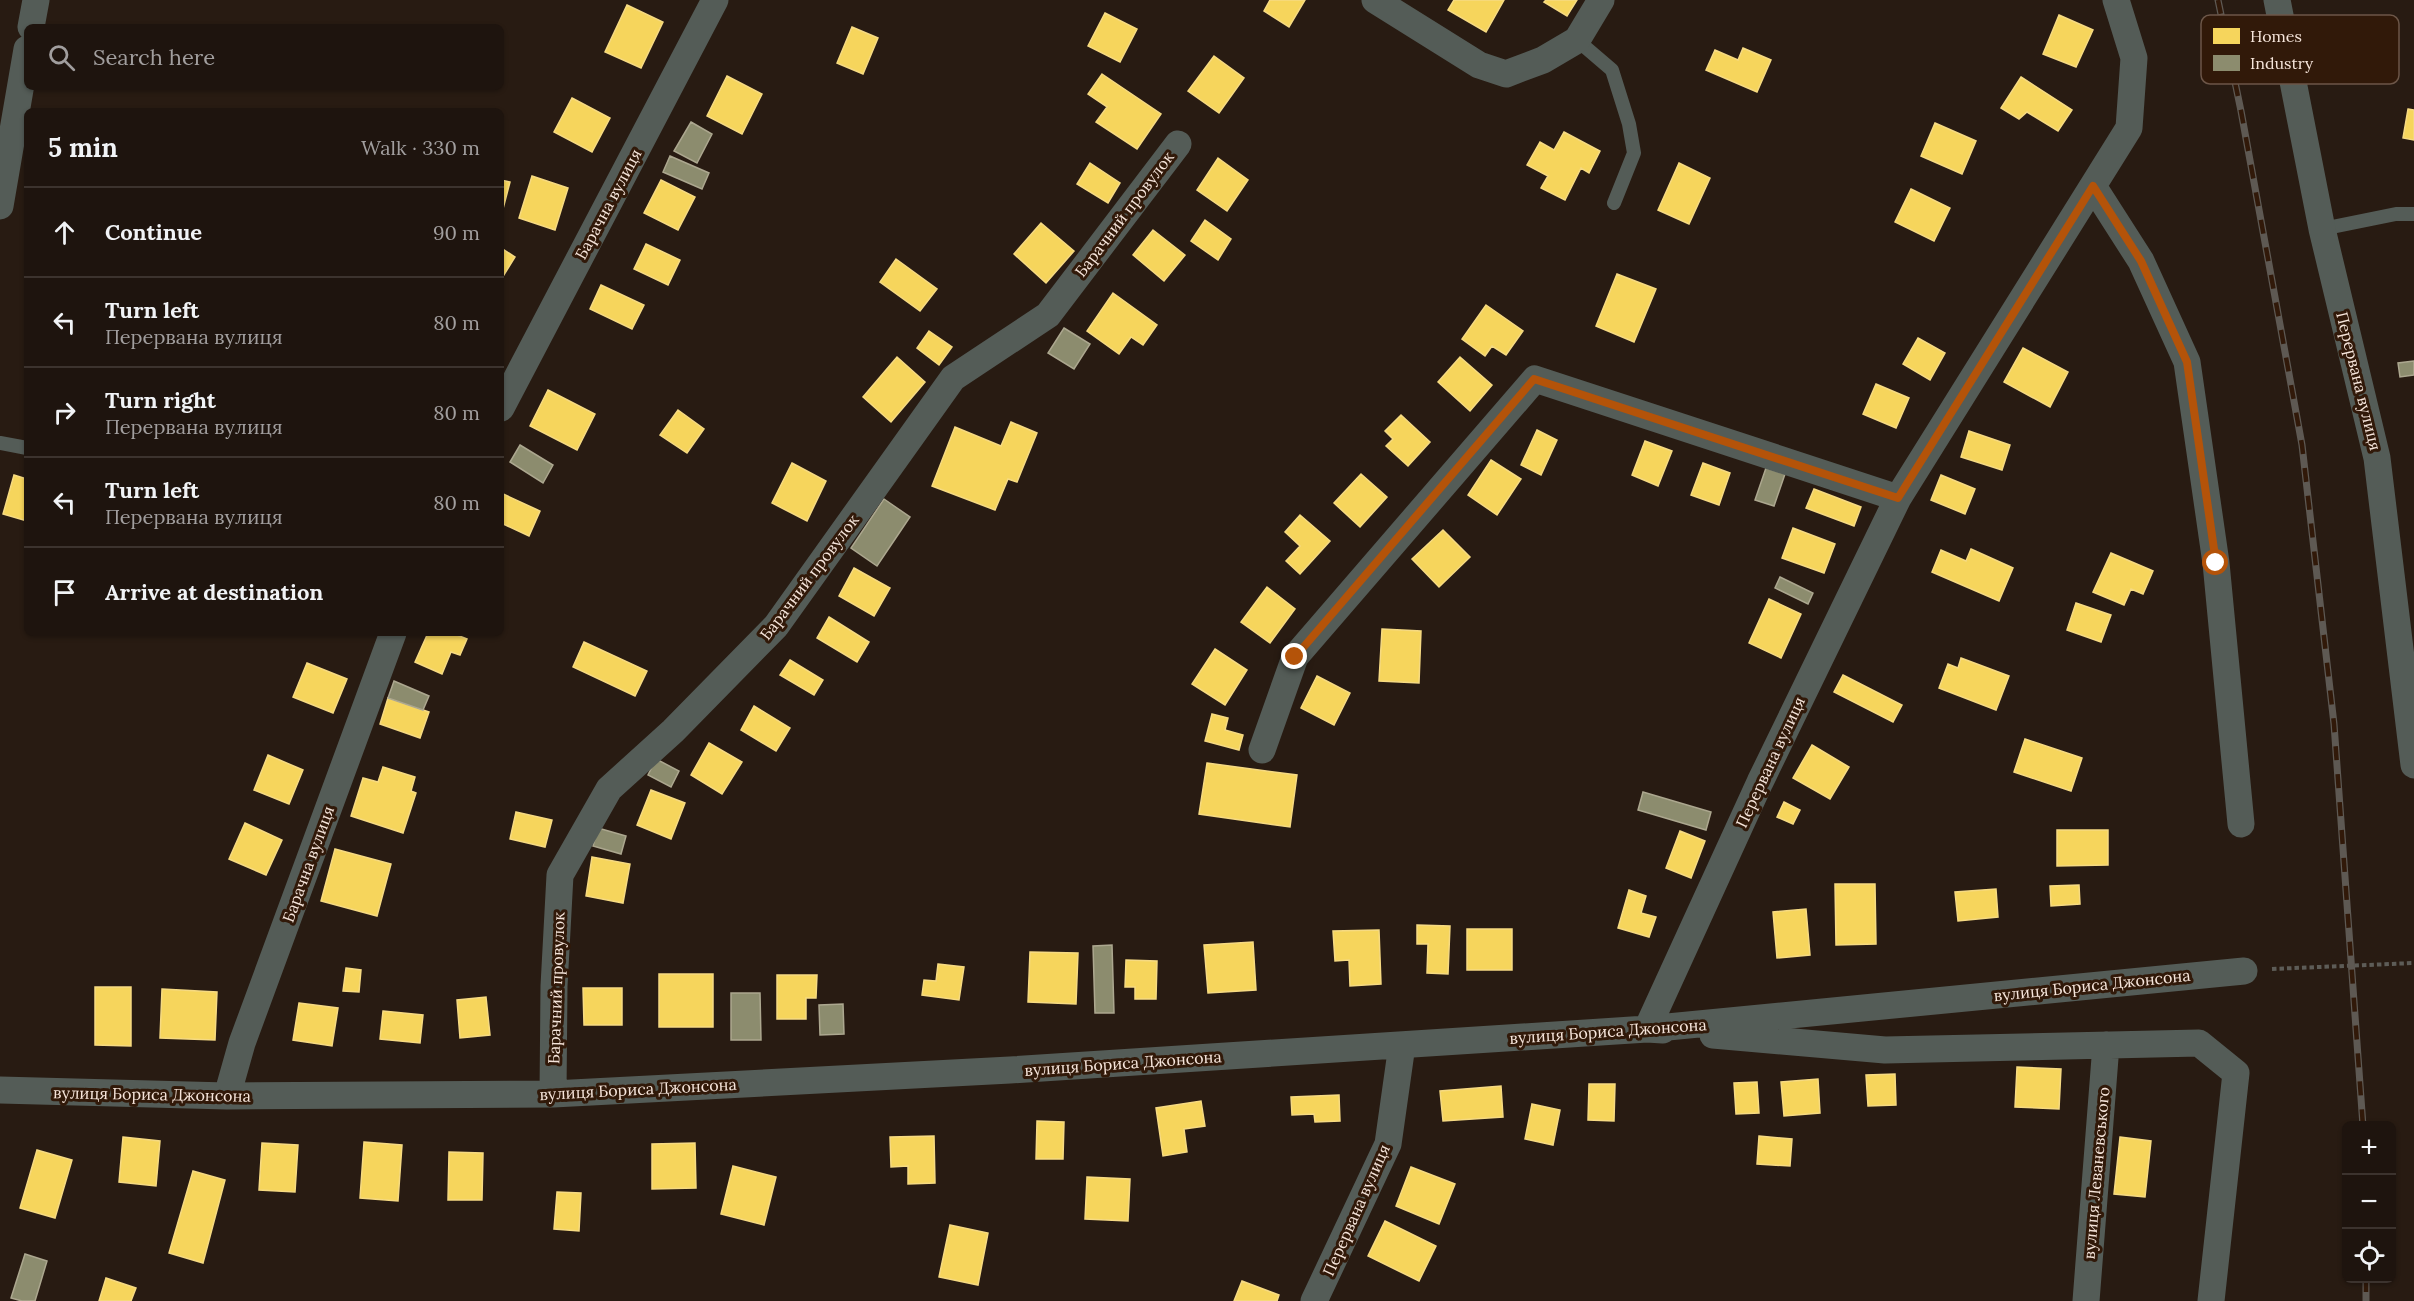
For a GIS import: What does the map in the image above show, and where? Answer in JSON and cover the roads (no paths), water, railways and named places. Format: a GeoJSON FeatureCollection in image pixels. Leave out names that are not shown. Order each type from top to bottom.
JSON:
{"type":"FeatureCollection","features":[{"type":"Feature","properties":{"kind":"street"},"geometry":{"type":"LineString","coordinates":[[32,24],[36,0]]}},
{"type":"Feature","properties":{"kind":"street","name":"Барачна вулиця"},"geometry":{"type":"LineString","coordinates":[[504,402],[715,0]]}},
{"type":"Feature","properties":{"kind":"street"},"geometry":{"type":"LineString","coordinates":[[1375,0],[1479,65],[1506,74],[1543,60],[1577,40],[1601,0]]}},
{"type":"Feature","properties":{"kind":"street","name":"Перервана вулиця"},"geometry":{"type":"LineString","coordinates":[[1647,1029],[1760,782],[1898,498],[2129,128],[2133,58],[2116,0]]}},
{"type":"Feature","properties":{"kind":"street","name":"Перервана вулиця"},"geometry":{"type":"LineString","coordinates":[[2277,0],[2280,15]]}},
{"type":"Feature","properties":{"kind":"street"},"geometry":{"type":"LineString","coordinates":[[0,206],[24,66]]}},
{"type":"Feature","properties":{"kind":"street","name":"Перервана вулиця"},"geometry":{"type":"LineString","coordinates":[[2294,84],[2322,229],[2377,458],[2414,765]]}},
{"type":"Feature","properties":{"kind":"street","name":"Барачний провулок"},"geometry":{"type":"LineString","coordinates":[[553,1094],[554,986],[560,875],[609,789],[673,730],[776,626],[953,378],[1048,315],[1178,144]]}},
{"type":"Feature","properties":{"kind":"street"},"geometry":{"type":"LineString","coordinates":[[2093,186],[2141,261],[2187,362],[2216,563],[2241,824]]}},
{"type":"Feature","properties":{"kind":"street"},"geometry":{"type":"LineString","coordinates":[[1262,750],[1295,657],[1534,379],[1898,498]]}},
{"type":"Feature","properties":{"kind":"street","name":"Барачна вулиця"},"geometry":{"type":"LineString","coordinates":[[227,1096],[242,1043],[392,636]]}},
{"type":"Feature","properties":{"kind":"street","name":"вулиця Бориса Джонсона"},"geometry":{"type":"LineString","coordinates":[[0,1090],[227,1096],[553,1094],[986,1072],[1647,1029],[2244,971]]}},
{"type":"Feature","properties":{"kind":"street"},"geometry":{"type":"LineString","coordinates":[[1647,1029],[1885,1050],[2199,1044],[2236,1073],[2211,1301]]}},
{"type":"Feature","properties":{"kind":"street","name":"вулиця Леваневського"},"geometry":{"type":"LineString","coordinates":[[2086,1301],[2106,1045]]}},
{"type":"Feature","properties":{"kind":"street","name":"Перервана вулиця"},"geometry":{"type":"LineString","coordinates":[[1314,1301],[1388,1143],[1402,1046]]}},
{"type":"Feature","properties":{"kind":"lane"},"geometry":{"type":"LineString","coordinates":[[1577,40],[1612,70],[1629,124],[1634,153],[1614,203]]}},
{"type":"Feature","properties":{"kind":"lane"},"geometry":{"type":"LineString","coordinates":[[2322,229],[2396,214],[2414,214]]}},
{"type":"Feature","properties":{"kind":"lane"},"geometry":{"type":"LineString","coordinates":[[0,443],[24,447]]}},
{"type":"Feature","properties":{"kind":"railway"},"geometry":{"type":"LineString","coordinates":[[2218,0],[2221,15]]}},
{"type":"Feature","properties":{"kind":"railway"},"geometry":{"type":"LineString","coordinates":[[2235,84],[2302,445],[2334,724],[2363,1121]]}},
{"type":"Feature","properties":{"kind":"railway"},"geometry":{"type":"LineString","coordinates":[[2366,1283],[2366,1301]]}}]}
